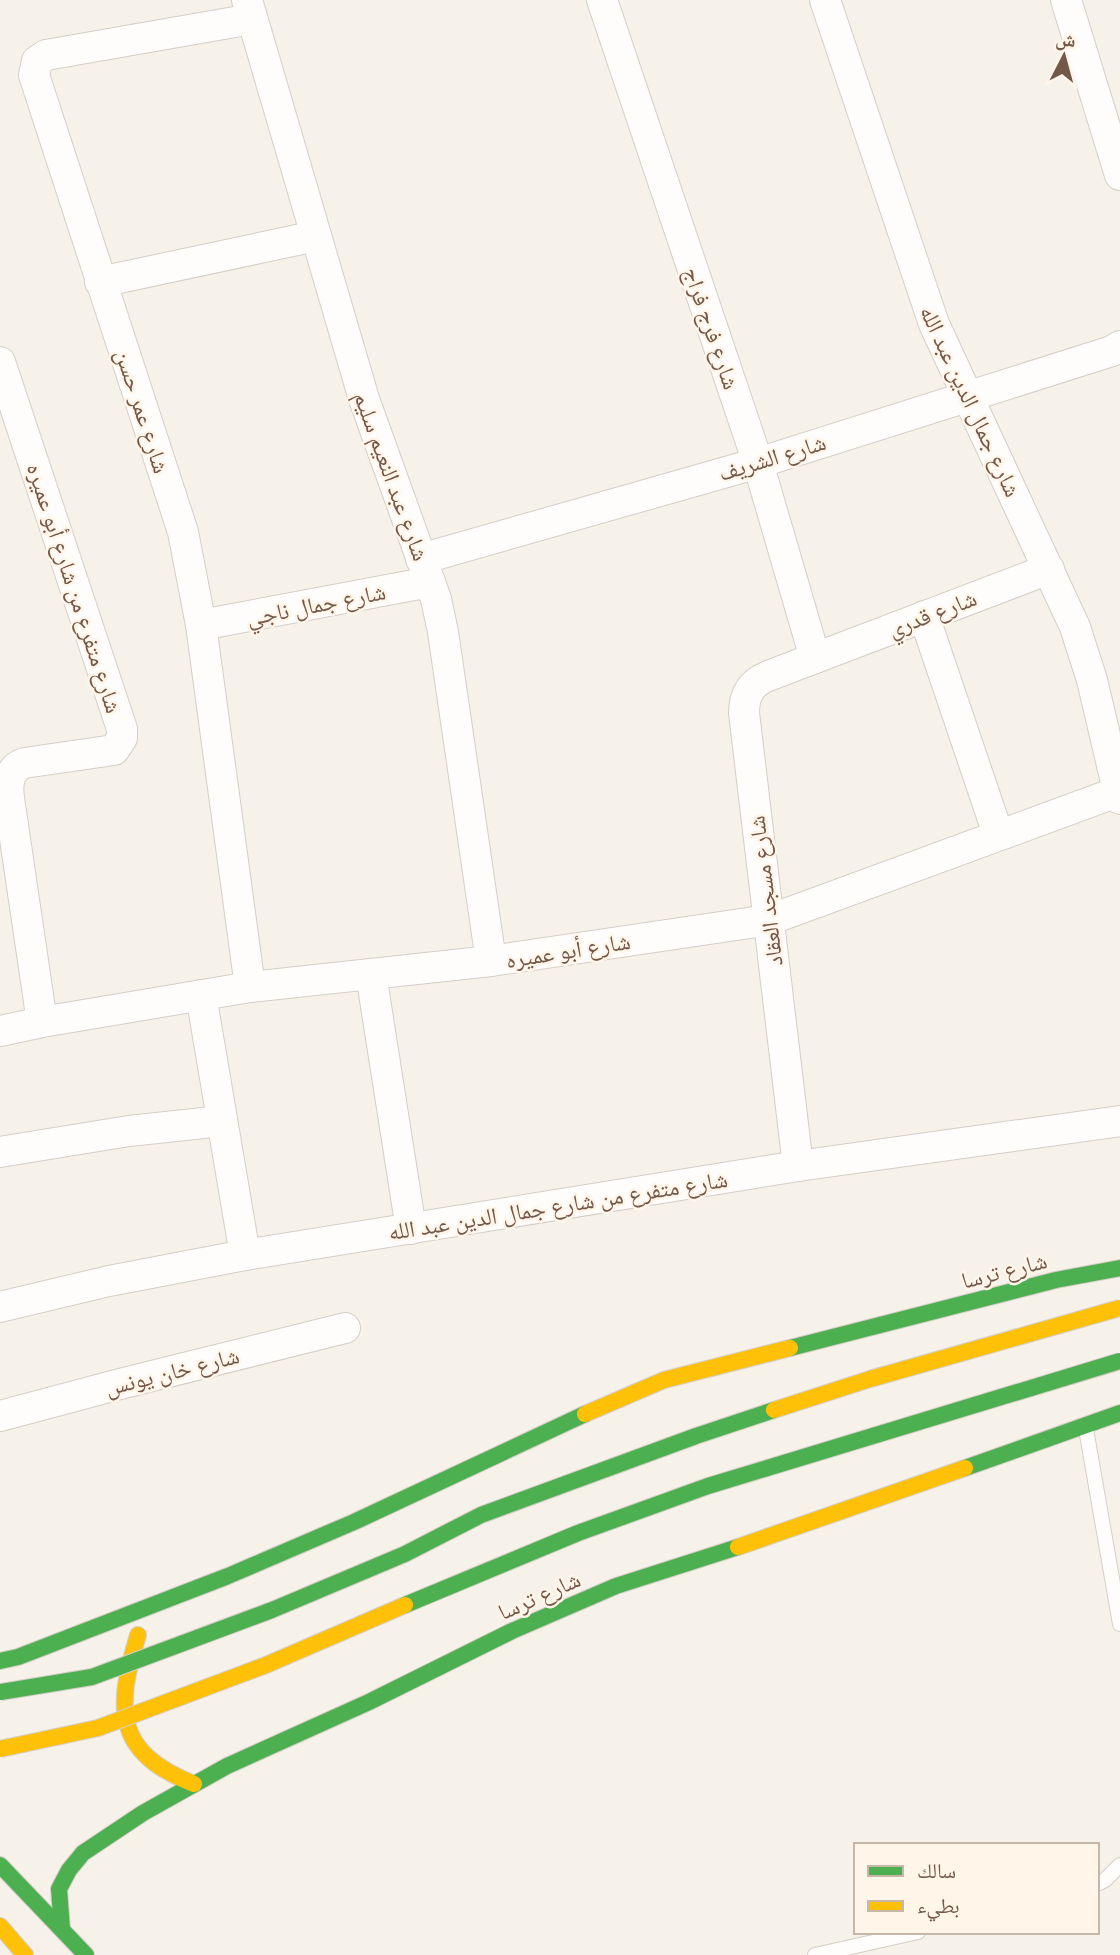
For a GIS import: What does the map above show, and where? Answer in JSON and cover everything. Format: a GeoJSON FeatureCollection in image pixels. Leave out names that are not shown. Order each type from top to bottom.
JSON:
{"type":"FeatureCollection","features":[{"type":"Feature","properties":{"kind":"main road","name":"شارع ترسا"},"geometry":{"type":"LineString","coordinates":[[0,1661],[18,1657],[228,1576],[354,1522],[565,1422],[664,1380],[1056,1280],[1120,1268]]}},
{"type":"Feature","properties":{"kind":"main road"},"geometry":{"type":"LineString","coordinates":[[0,1692],[92,1677],[272,1610],[405,1554],[481,1516],[671,1445],[870,1379],[1120,1308]]}},
{"type":"Feature","properties":{"kind":"main road"},"geometry":{"type":"LineString","coordinates":[[0,1749],[98,1728],[266,1665],[578,1533],[708,1486],[1120,1362]]}},
{"type":"Feature","properties":{"kind":"main road","name":"شارع ترسا"},"geometry":{"type":"LineString","coordinates":[[62,1928],[59,1889],[69,1870],[83,1853],[194,1784],[292,1735],[369,1702],[512,1631],[616,1586],[757,1541],[1120,1413]]}},
{"type":"Feature","properties":{"kind":"main road"},"geometry":{"type":"LineString","coordinates":[[145,1609],[124,1689],[124,1711],[129,1731],[140,1750],[155,1766],[194,1784]]}},
{"type":"Feature","properties":{"kind":"main road"},"geometry":{"type":"LineString","coordinates":[[54,1860],[83,1853]]}},
{"type":"Feature","properties":{"kind":"main road"},"geometry":{"type":"LineString","coordinates":[[0,1858],[23,1861]]}},
{"type":"Feature","properties":{"kind":"main road"},"geometry":{"type":"LineString","coordinates":[[0,1865],[86,1955]]}},
{"type":"Feature","properties":{"kind":"main road"},"geometry":{"type":"LineString","coordinates":[[0,1880],[17,1882]]}},
{"type":"Feature","properties":{"kind":"main road"},"geometry":{"type":"LineString","coordinates":[[0,1926],[24,1955]]}},
{"type":"Feature","properties":{"kind":"street","name":"شارع فرج فراج"},"geometry":{"type":"LineString","coordinates":[[602,0],[758,463],[815,658]]}},
{"type":"Feature","properties":{"kind":"street","name":"شارع جمال الدين عبد الله"},"geometry":{"type":"LineString","coordinates":[[825,0],[919,286],[934,324],[1074,627],[1088,670],[1119,794]]}},
{"type":"Feature","properties":{"kind":"street"},"geometry":{"type":"LineString","coordinates":[[1066,0],[1120,175]]}},
{"type":"Feature","properties":{"kind":"street","name":"شارع عبد النعيم سليم"},"geometry":{"type":"LineString","coordinates":[[249,9],[364,399],[426,571],[443,632],[491,961]]}},
{"type":"Feature","properties":{"kind":"street","name":"شارع عمر حسن"},"geometry":{"type":"LineString","coordinates":[[249,9],[46,55],[37,61],[34,75],[183,532],[201,625],[250,987]]}},
{"type":"Feature","properties":{"kind":"street"},"geometry":{"type":"LineString","coordinates":[[100,282],[316,236]]}},
{"type":"Feature","properties":{"kind":"street","name":"شارع الشريف"},"geometry":{"type":"LineString","coordinates":[[426,571],[1112,351],[1120,346]]}},
{"type":"Feature","properties":{"kind":"street","name":"شارع متفرع من شارع أبو عميره"},"geometry":{"type":"LineString","coordinates":[[0,362],[122,729],[122,738],[114,750],[24,763],[18,765],[10,777],[9,797],[42,1022]]}},
{"type":"Feature","properties":{"kind":"street","name":"شارع قدري"},"geometry":{"type":"LineString","coordinates":[[815,658],[1049,569]]}},
{"type":"Feature","properties":{"kind":"street","name":"شارع جمال ناجي"},"geometry":{"type":"LineString","coordinates":[[201,625],[426,571]]}},
{"type":"Feature","properties":{"kind":"street"},"geometry":{"type":"LineString","coordinates":[[924,617],[998,834]]}},
{"type":"Feature","properties":{"kind":"street","name":"شارع مسجد العقاد"},"geometry":{"type":"LineString","coordinates":[[798,1167],[744,701],[748,690],[757,681],[815,658]]}},
{"type":"Feature","properties":{"kind":"street","name":"شارع أبو عميره"},"geometry":{"type":"LineString","coordinates":[[0,1031],[250,987],[491,961],[769,920],[998,834],[1119,794]]}},
{"type":"Feature","properties":{"kind":"street"},"geometry":{"type":"LineString","coordinates":[[371,974],[411,1229]]}},
{"type":"Feature","properties":{"kind":"street"},"geometry":{"type":"LineString","coordinates":[[201,995],[245,1255]]}},
{"type":"Feature","properties":{"kind":"street"},"geometry":{"type":"LineString","coordinates":[[0,1152],[130,1131],[222,1121]]}},
{"type":"Feature","properties":{"kind":"street","name":"شارع متفرع من شارع جمال الدين عبد الله"},"geometry":{"type":"LineString","coordinates":[[0,1307],[109,1280],[245,1255],[798,1167],[1120,1121]]}},
{"type":"Feature","properties":{"kind":"street","name":"شارع خان يونس"},"geometry":{"type":"LineString","coordinates":[[0,1416],[345,1328]]}},
{"type":"Feature","properties":{"kind":"lane"},"geometry":{"type":"LineString","coordinates":[[1085,1426],[1120,1624]]}},
{"type":"Feature","properties":{"kind":"lane"},"geometry":{"type":"LineString","coordinates":[[1099,1883],[1120,1865]]}},
{"type":"Feature","properties":{"kind":"lane"},"geometry":{"type":"LineString","coordinates":[[815,1955],[909,1934]]}},
{"type":"Feature","properties":{"kind":"traffic: fast"},"geometry":{"type":"LineString","coordinates":[[790,1348],[1056,1280],[1120,1268]]}},
{"type":"Feature","properties":{"kind":"traffic: fast"},"geometry":{"type":"LineString","coordinates":[[405,1605],[578,1533],[708,1486],[1120,1361]]}},
{"type":"Feature","properties":{"kind":"traffic: fast"},"geometry":{"type":"LineString","coordinates":[[0,1692],[92,1677],[272,1610],[405,1554],[481,1515],[774,1410]]}},
{"type":"Feature","properties":{"kind":"traffic: fast"},"geometry":{"type":"LineString","coordinates":[[965,1468],[1120,1413]]}},
{"type":"Feature","properties":{"kind":"traffic: fast"},"geometry":{"type":"LineString","coordinates":[[0,1661],[18,1657],[228,1576],[354,1522],[585,1414]]}},
{"type":"Feature","properties":{"kind":"traffic: fast"},"geometry":{"type":"LineString","coordinates":[[62,1929],[59,1889],[69,1870],[83,1853],[143,1813],[227,1766],[369,1702],[512,1631],[616,1586],[738,1547]]}},
{"type":"Feature","properties":{"kind":"traffic: fast"},"geometry":{"type":"LineString","coordinates":[[0,1865],[86,1955]]}},
{"type":"Feature","properties":{"kind":"traffic: slow"},"geometry":{"type":"LineString","coordinates":[[774,1410],[870,1379],[1120,1308]]}},
{"type":"Feature","properties":{"kind":"traffic: slow"},"geometry":{"type":"LineString","coordinates":[[585,1414],[664,1380],[790,1348]]}},
{"type":"Feature","properties":{"kind":"traffic: slow"},"geometry":{"type":"LineString","coordinates":[[738,1547],[965,1468]]}},
{"type":"Feature","properties":{"kind":"traffic: slow"},"geometry":{"type":"LineString","coordinates":[[0,1749],[98,1728],[266,1665],[405,1605]]}},
{"type":"Feature","properties":{"kind":"traffic: slow"},"geometry":{"type":"LineString","coordinates":[[138,1635],[126,1685],[127,1725],[135,1742],[148,1757],[167,1771],[194,1784]]}},
{"type":"Feature","properties":{"kind":"traffic: slow"},"geometry":{"type":"LineString","coordinates":[[0,1926],[25,1955]]}}]}
